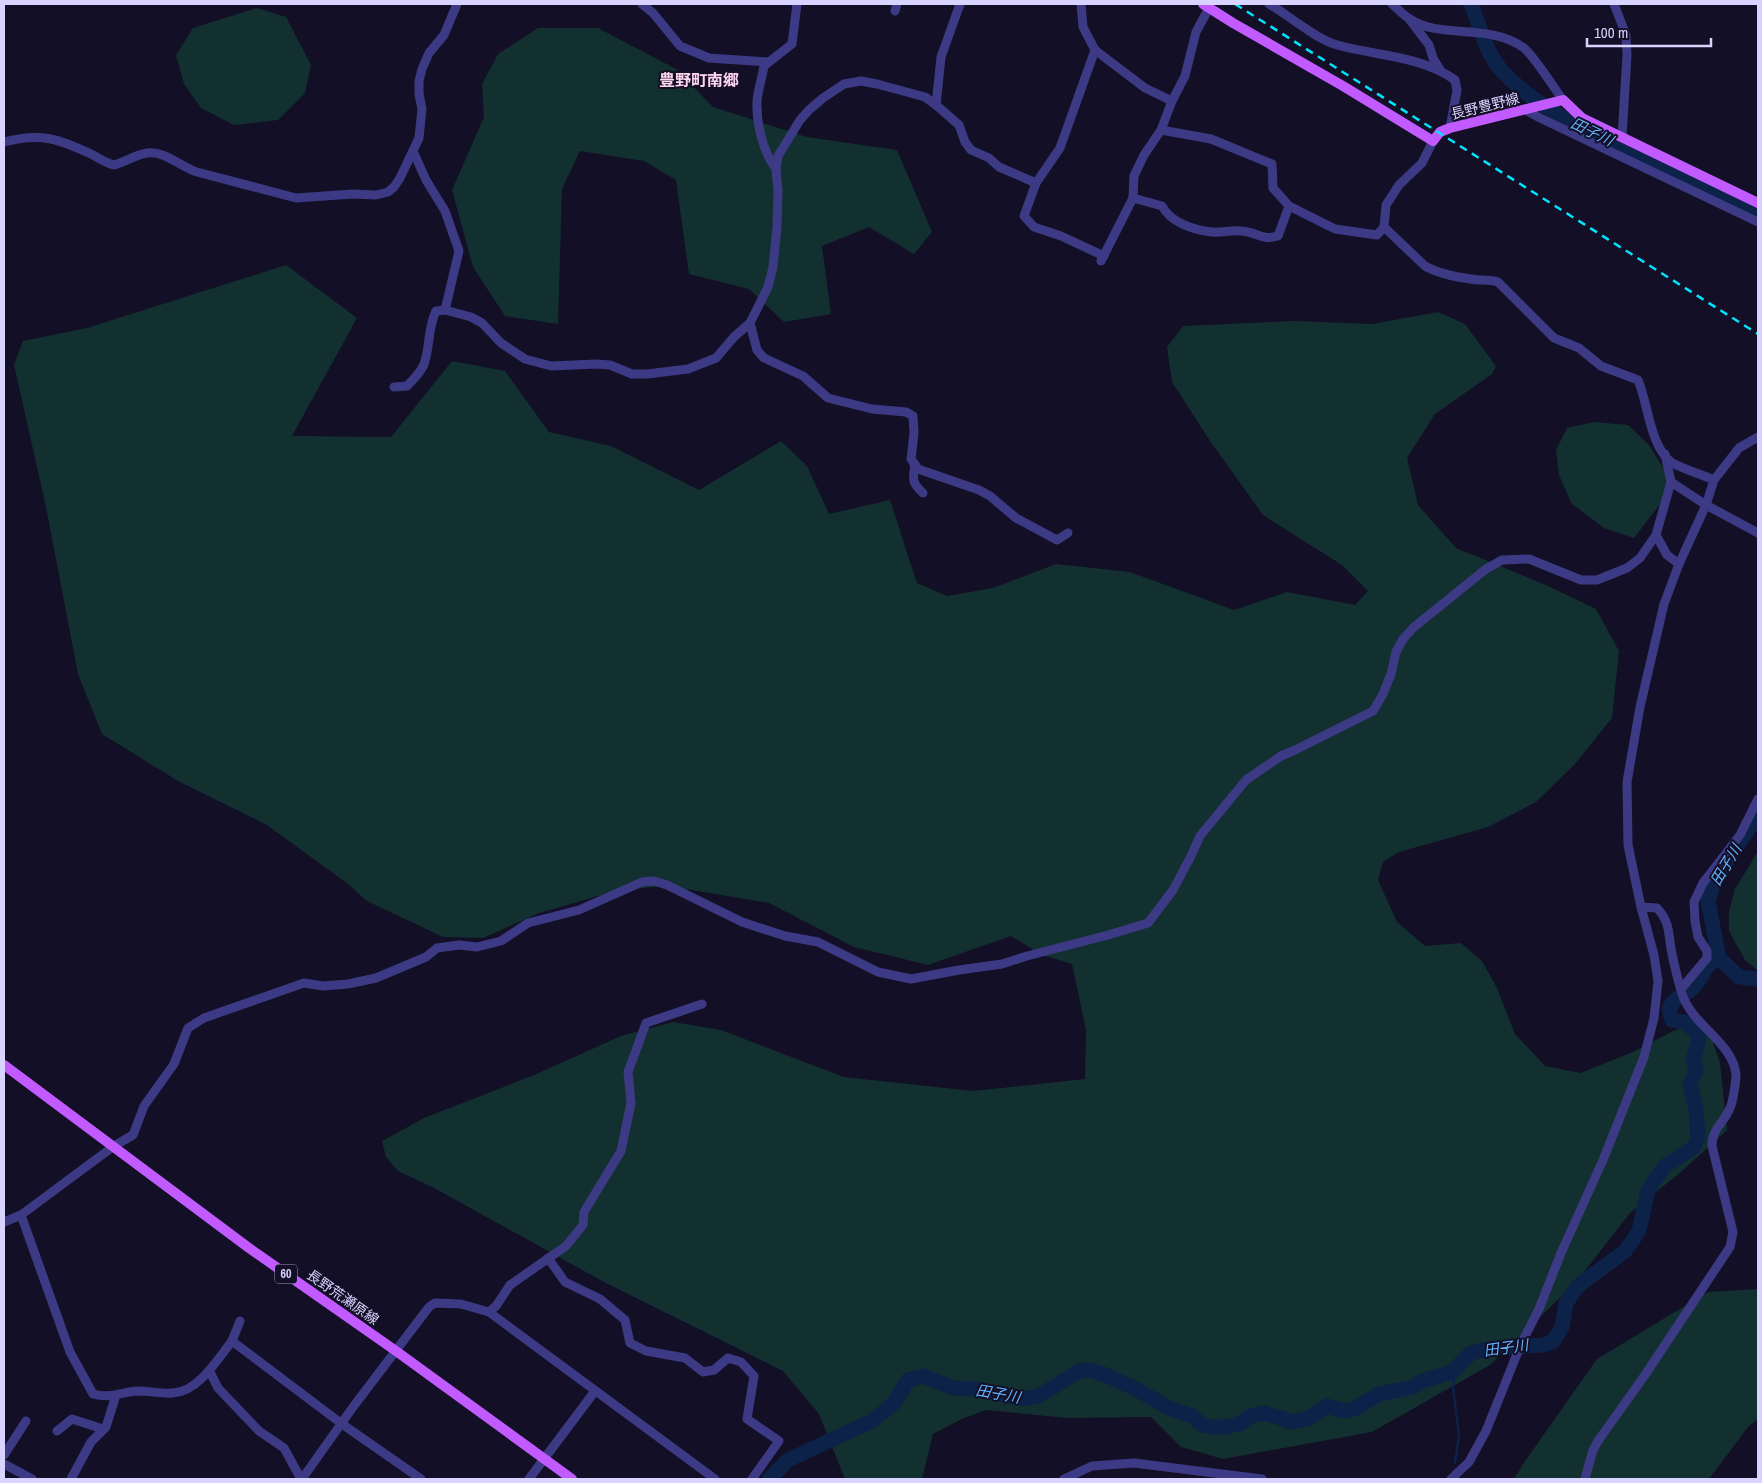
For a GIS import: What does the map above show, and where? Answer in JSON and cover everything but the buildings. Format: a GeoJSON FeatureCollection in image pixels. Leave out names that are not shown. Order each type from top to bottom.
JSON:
{"type":"FeatureCollection","features":[{"type":"Feature","properties":{"kind":"main road"},"geometry":{"type":"LineString","coordinates":[[1206,6],[1433,141]]}},
{"type":"Feature","properties":{"kind":"main road"},"geometry":{"type":"LineString","coordinates":[[1564,100],[1582,118],[1758,203]]}},
{"type":"Feature","properties":{"kind":"main road","name":"長野豊野線"},"geometry":{"type":"LineString","coordinates":[[1433,141],[1440,132],[1450,128],[1564,100]]}},
{"type":"Feature","properties":{"kind":"main road","name":"長野荒瀬原線"},"geometry":{"type":"LineString","coordinates":[[4,1065],[249,1248],[396,1351],[572,1479]]}},
{"type":"Feature","properties":{"kind":"street"},"geometry":{"type":"LineString","coordinates":[[4,142],[24,137],[45,138],[68,143],[114,166],[139,155],[155,152],[163,154],[197,172],[296,198],[353,194],[376,195],[388,192],[400,178],[419,138],[422,108],[419,80],[422,69],[429,53],[444,34],[457,4]]}},
{"type":"Feature","properties":{"kind":"street"},"geometry":{"type":"LineString","coordinates":[[642,4],[653,13],[680,46],[709,58],[768,62]]}},
{"type":"Feature","properties":{"kind":"street"},"geometry":{"type":"LineString","coordinates":[[776,169],[771,163],[759,127],[757,101],[764,66],[792,44],[797,4]]}},
{"type":"Feature","properties":{"kind":"street"},"geometry":{"type":"LineString","coordinates":[[936,105],[941,57],[960,4]]}},
{"type":"Feature","properties":{"kind":"street"},"geometry":{"type":"LineString","coordinates":[[1081,4],[1083,27],[1095,50],[1145,88],[1172,101]]}},
{"type":"Feature","properties":{"kind":"street"},"geometry":{"type":"LineString","coordinates":[[1269,4],[1320,38],[1333,44],[1382,53],[1440,71],[1455,80],[1456,90],[1450,128]]}},
{"type":"Feature","properties":{"kind":"street"},"geometry":{"type":"LineString","coordinates":[[1392,4],[1410,20],[1429,45],[1440,71]]}},
{"type":"Feature","properties":{"kind":"street"},"geometry":{"type":"LineString","coordinates":[[1614,4],[1626,35],[1627,55],[1622,137]]}},
{"type":"Feature","properties":{"kind":"street"},"geometry":{"type":"LineString","coordinates":[[1095,50],[1060,148],[1036,183],[1024,216],[1034,227],[1061,236],[1103,258],[1133,198],[1134,176],[1144,155],[1161,130],[1172,101],[1185,76],[1196,32],[1206,6]]}},
{"type":"Feature","properties":{"kind":"street"},"geometry":{"type":"LineString","coordinates":[[1410,20],[1431,27],[1491,34],[1508,39],[1525,49],[1564,100]]}},
{"type":"Feature","properties":{"kind":"street"},"geometry":{"type":"LineString","coordinates":[[394,387],[407,386],[415,378],[425,362],[432,318],[436,311],[445,310],[471,317],[482,323],[501,343],[525,359],[552,366],[610,365],[632,374],[647,374],[688,369],[716,358],[734,337],[750,323],[768,287],[777,227],[778,191],[776,169],[778,156],[800,120],[823,98],[844,84],[861,81],[924,97],[959,125],[965,142],[971,150],[989,158],[999,167],[1036,183]]}},
{"type":"Feature","properties":{"kind":"street"},"geometry":{"type":"LineString","coordinates":[[1527,109],[1540,118],[1721,202],[1758,222]]}},
{"type":"Feature","properties":{"kind":"street"},"geometry":{"type":"LineString","coordinates":[[1161,130],[1211,139],[1272,164],[1273,188],[1289,206],[1335,229],[1377,234],[1384,226],[1386,205],[1399,185],[1422,163],[1433,141]]}},
{"type":"Feature","properties":{"kind":"street"},"geometry":{"type":"LineString","coordinates":[[413,151],[426,180],[445,211],[459,251],[445,310]]}},
{"type":"Feature","properties":{"kind":"street"},"geometry":{"type":"LineString","coordinates":[[1721,202],[1728,189]]}},
{"type":"Feature","properties":{"kind":"street"},"geometry":{"type":"LineString","coordinates":[[1133,198],[1162,206],[1166,213],[1182,224],[1213,232],[1242,230],[1268,238],[1278,236],[1289,206]]}},
{"type":"Feature","properties":{"kind":"street"},"geometry":{"type":"LineString","coordinates":[[1384,226],[1424,266],[1432,270],[1466,278],[1488,279],[1498,282],[1554,338],[1579,348],[1601,366],[1638,380],[1656,440],[1671,462],[1714,480]]}},
{"type":"Feature","properties":{"kind":"street"},"geometry":{"type":"LineString","coordinates":[[750,323],[757,350],[764,358],[803,376],[828,398],[872,409],[906,412],[912,416],[914,433],[912,459],[918,469],[979,490],[990,496],[1016,518],[1058,540],[1068,533]]}},
{"type":"Feature","properties":{"kind":"street"},"geometry":{"type":"LineString","coordinates":[[1451,1479],[1468,1462],[1486,1430],[1521,1344],[1539,1308],[1561,1253],[1585,1201],[1644,1057],[1654,1018],[1658,981],[1654,955],[1641,907],[1628,845],[1627,782],[1640,707],[1664,604],[1678,564],[1706,505],[1714,480],[1739,448],[1758,437]]}},
{"type":"Feature","properties":{"kind":"street"},"geometry":{"type":"LineString","coordinates":[[4,1222],[21,1215],[114,1146],[133,1135],[144,1106],[174,1064],[188,1028],[204,1018],[304,983],[322,986],[348,984],[376,978],[404,968],[426,957],[437,948],[459,945],[477,947],[502,941],[528,923],[579,910],[642,882],[654,881],[667,885],[742,922],[785,936],[818,942],[878,972],[911,979],[1002,964],[1148,923],[1172,890],[1200,836],[1246,780],[1280,756],[1373,711],[1383,694],[1391,674],[1396,652],[1403,639],[1414,627],[1486,569],[1502,560],[1529,559],[1581,580],[1598,580],[1628,568],[1640,558],[1656,534],[1672,482],[1665,454]]}},
{"type":"Feature","properties":{"kind":"street"},"geometry":{"type":"LineString","coordinates":[[915,464],[913,481],[915,486],[923,493]]}},
{"type":"Feature","properties":{"kind":"street"},"geometry":{"type":"LineString","coordinates":[[1672,482],[1706,505],[1758,533]]}},
{"type":"Feature","properties":{"kind":"street"},"geometry":{"type":"LineString","coordinates":[[1656,534],[1667,555],[1678,564]]}},
{"type":"Feature","properties":{"kind":"street"},"geometry":{"type":"LineString","coordinates":[[1683,994],[1707,958],[1706,951],[1698,937],[1694,902],[1703,883],[1740,835],[1758,799]]}},
{"type":"Feature","properties":{"kind":"street"},"geometry":{"type":"LineString","coordinates":[[1584,1479],[1593,1450],[1598,1441],[1645,1375],[1732,1243],[1733,1232],[1712,1146],[1712,1138],[1713,1133],[1730,1108],[1736,1076],[1727,1053],[1702,1026],[1683,994],[1672,954],[1669,929],[1664,916],[1657,908],[1641,907]]}},
{"type":"Feature","properties":{"kind":"street"},"geometry":{"type":"LineString","coordinates":[[489,1312],[502,1298],[510,1284],[566,1246],[583,1225],[584,1212],[621,1151],[631,1104],[628,1072],[646,1023],[702,1004]]}},
{"type":"Feature","properties":{"kind":"street"},"geometry":{"type":"LineString","coordinates":[[21,1215],[70,1352],[93,1394],[105,1398],[138,1391],[175,1393],[190,1387],[210,1372],[232,1341],[240,1321]]}},
{"type":"Feature","properties":{"kind":"street"},"geometry":{"type":"LineString","coordinates":[[548,1258],[565,1282],[600,1299],[625,1320],[630,1343],[646,1351],[685,1358],[703,1372],[714,1370],[728,1358],[741,1362],[754,1376],[748,1419],[779,1441],[752,1479]]}},
{"type":"Feature","properties":{"kind":"street"},"geometry":{"type":"LineString","coordinates":[[210,1372],[218,1388],[259,1431],[284,1448],[302,1479],[353,1407],[429,1307],[435,1303],[461,1304],[489,1312],[715,1479]]}},
{"type":"Feature","properties":{"kind":"street"},"geometry":{"type":"LineString","coordinates":[[232,1341],[342,1424],[421,1479]]}},
{"type":"Feature","properties":{"kind":"street"},"geometry":{"type":"LineString","coordinates":[[529,1479],[595,1390]]}},
{"type":"Feature","properties":{"kind":"street"},"geometry":{"type":"LineString","coordinates":[[71,1479],[91,1442],[106,1427],[116,1395]]}},
{"type":"Feature","properties":{"kind":"street"},"geometry":{"type":"LineString","coordinates":[[58,1431],[72,1419],[104,1430]]}},
{"type":"Feature","properties":{"kind":"street"},"geometry":{"type":"LineString","coordinates":[[4,1455],[26,1421]]}},
{"type":"Feature","properties":{"kind":"street"},"geometry":{"type":"LineString","coordinates":[[1064,1479],[1092,1466],[1134,1463],[1262,1479]]}},
{"type":"Feature","properties":{"kind":"street"},"geometry":{"type":"LineString","coordinates":[[4,1464],[32,1479]]}},
{"type":"Feature","properties":{"kind":"green space"},"geometry":{"type":"Polygon","coordinates":[[[257,8],[286,17],[311,65],[305,93],[278,120],[234,125],[201,108],[184,84],[176,55],[193,28],[257,8]]]}},
{"type":"Feature","properties":{"kind":"green space"},"geometry":{"type":"Polygon","coordinates":[[[538,28],[598,28],[676,69],[713,107],[807,137],[897,150],[932,232],[914,254],[869,227],[822,246],[831,314],[784,322],[749,289],[689,274],[676,180],[644,161],[580,151],[562,189],[558,324],[505,316],[473,267],[452,190],[484,117],[482,84],[498,54],[538,28]]]}},
{"type":"Feature","properties":{"kind":"green space"},"geometry":{"type":"Polygon","coordinates":[[[286,265],[357,318],[292,436],[391,437],[452,361],[505,371],[549,432],[611,446],[699,490],[781,441],[807,466],[829,514],[890,500],[917,583],[947,596],[993,588],[1056,564],[1130,572],[1234,610],[1287,592],[1355,605],[1368,591],[1342,565],[1263,515],[1210,441],[1172,382],[1167,347],[1183,326],[1294,321],[1372,324],[1438,312],[1465,324],[1496,366],[1492,374],[1435,414],[1407,458],[1418,505],[1456,548],[1546,585],[1596,609],[1619,651],[1612,718],[1574,765],[1536,802],[1488,827],[1399,852],[1383,862],[1378,880],[1397,922],[1425,946],[1461,943],[1482,961],[1497,988],[1515,1034],[1545,1066],[1581,1073],[1635,1051],[1675,1030],[1706,1021],[1720,1063],[1727,1130],[1681,1172],[1630,1213],[1577,1281],[1490,1365],[1372,1432],[1223,1459],[1181,1447],[1151,1417],[1068,1418],[986,1410],[962,1419],[933,1434],[922,1479],[845,1479],[819,1414],[783,1371],[604,1282],[436,1189],[398,1171],[386,1157],[382,1141],[424,1118],[534,1075],[621,1036],[673,1022],[721,1030],[844,1077],[973,1091],[1085,1079],[1086,1030],[1072,964],[1042,955],[1011,936],[928,965],[854,947],[769,903],[668,886],[619,890],[539,913],[483,938],[443,937],[367,901],[348,884],[267,825],[178,781],[102,734],[78,674],[46,507],[14,365],[23,341],[87,328],[286,265]]]}},
{"type":"Feature","properties":{"kind":"green space"},"geometry":{"type":"Polygon","coordinates":[[[1594,422],[1628,425],[1649,445],[1674,486],[1634,538],[1604,528],[1571,503],[1559,475],[1556,450],[1567,428],[1594,422]]]}},
{"type":"Feature","properties":{"kind":"green space"},"geometry":{"type":"Polygon","coordinates":[[[1758,851],[1758,971],[1745,960],[1729,931],[1729,911],[1735,889],[1758,851]]]}},
{"type":"Feature","properties":{"kind":"green space"},"geometry":{"type":"Polygon","coordinates":[[[1758,1289],[1758,1419],[1748,1427],[1709,1479],[1514,1479],[1597,1359],[1708,1292],[1758,1289]]]}},
{"type":"Feature","properties":{"kind":"waterway","name":"田子川"},"geometry":{"type":"LineString","coordinates":[[1471,4],[1484,40],[1497,65],[1517,86],[1532,98],[1582,127],[1696,183],[1758,210]]}},
{"type":"Feature","properties":{"kind":"waterway","name":"田子川"},"geometry":{"type":"LineString","coordinates":[[1719,958],[1708,901],[1715,879],[1758,815]]}},
{"type":"Feature","properties":{"kind":"waterway"},"geometry":{"type":"LineString","coordinates":[[1719,958],[1739,977],[1758,979]]}},
{"type":"Feature","properties":{"kind":"waterway","name":"田子川"},"geometry":{"type":"LineString","coordinates":[[769,1479],[788,1460],[872,1421],[894,1403],[908,1380],[923,1376],[953,1388],[976,1389],[1023,1399],[1039,1396],[1079,1371],[1089,1370],[1106,1375],[1138,1390],[1169,1408],[1192,1416],[1202,1425],[1225,1427],[1239,1424],[1251,1416],[1264,1413],[1293,1422],[1309,1418],[1327,1406],[1345,1411],[1354,1409],[1379,1394],[1413,1387],[1422,1381],[1452,1372],[1471,1353],[1487,1349],[1542,1345],[1553,1342],[1562,1327],[1566,1303],[1578,1286],[1625,1251],[1639,1231],[1647,1194],[1653,1182],[1665,1166],[1693,1148],[1698,1138],[1696,1109],[1690,1085],[1696,1071],[1693,1059],[1699,1039],[1697,1032],[1684,1022],[1672,1020],[1669,1009],[1671,1004],[1693,988],[1710,963],[1719,958]]}},
{"type":"Feature","properties":{"kind":"waterway"},"geometry":{"type":"LineString","coordinates":[[1455,1370],[1453,1387],[1459,1436],[1455,1463]]}},
{"type":"Feature","properties":{"kind":"railway"},"geometry":{"type":"LineString","coordinates":[[1235,4],[1758,334]]}},
{"type":"Feature","properties":{"kind":"district","name":"豊野町南郷"},"geometry":{"type":"Point","coordinates":[699,80]}}]}
